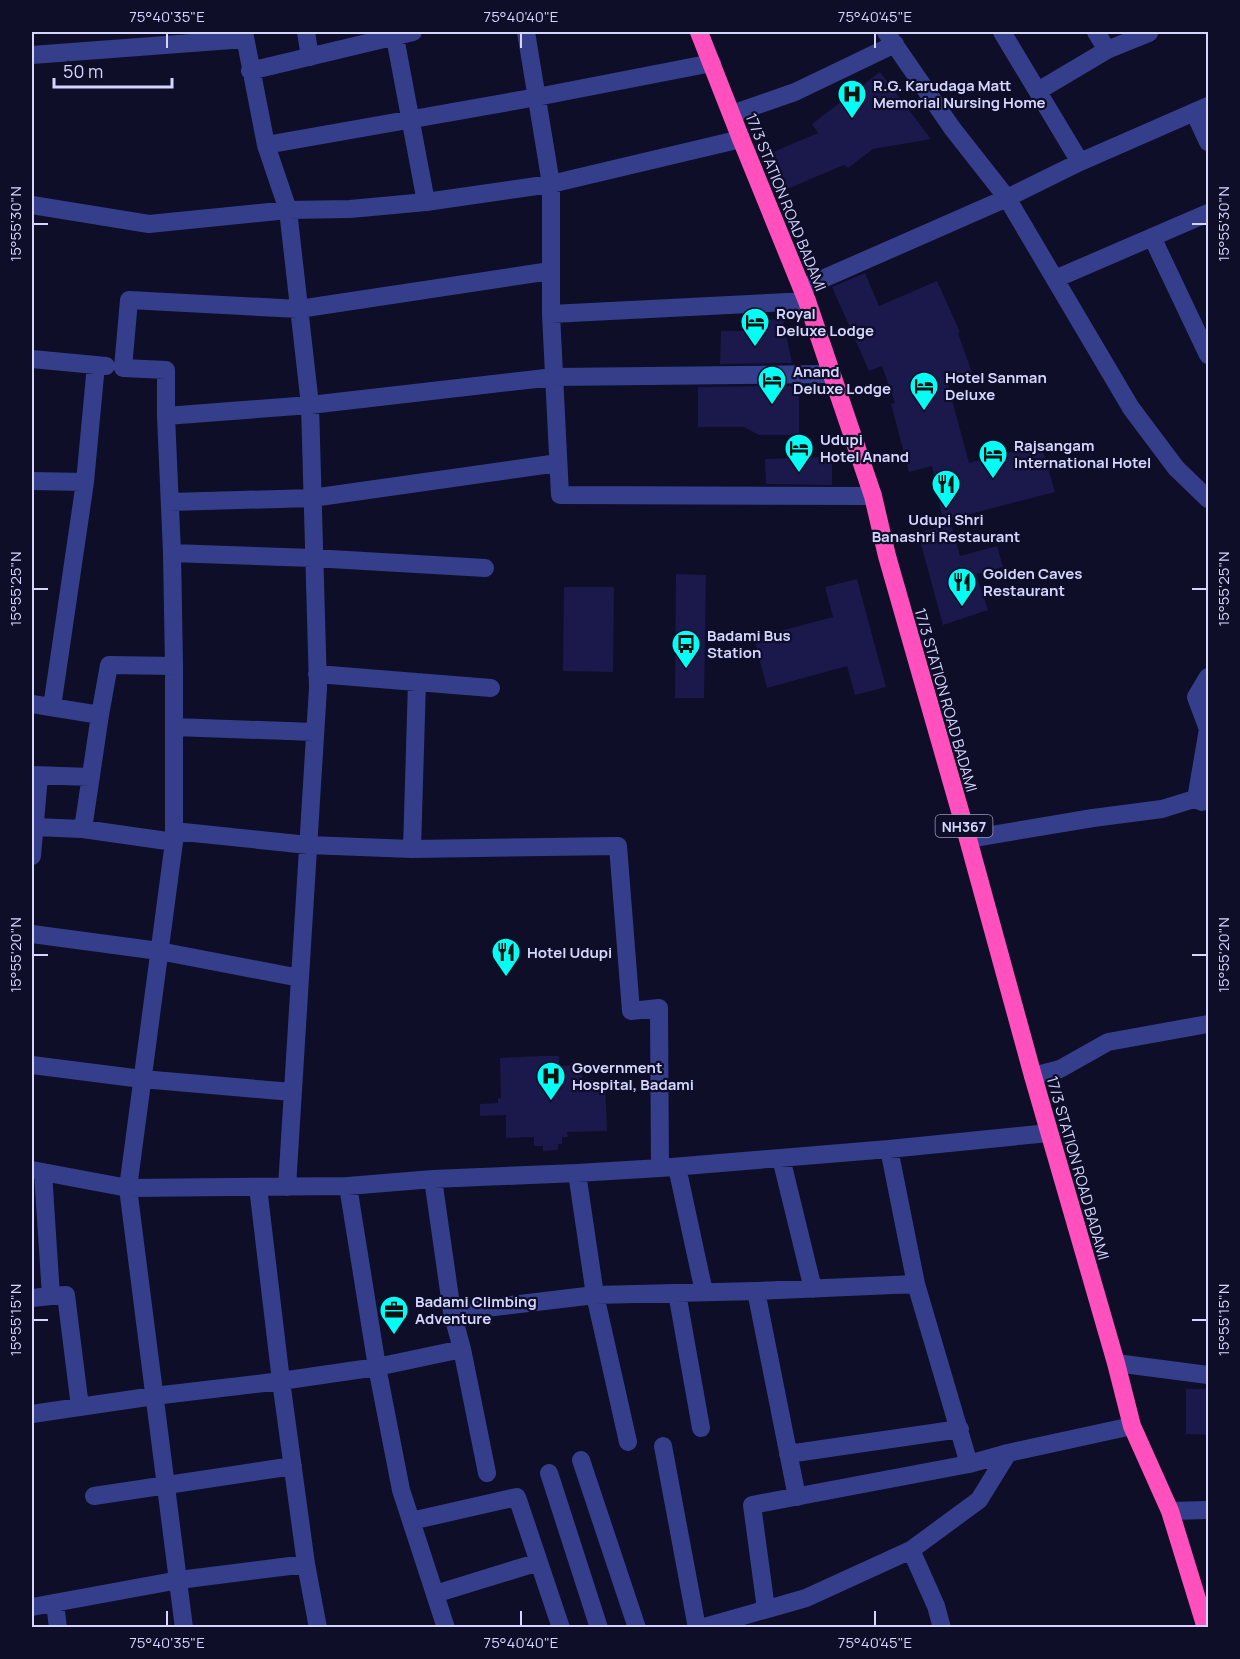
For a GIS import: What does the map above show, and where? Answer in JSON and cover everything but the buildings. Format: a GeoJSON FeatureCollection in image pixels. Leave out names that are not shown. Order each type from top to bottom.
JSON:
{"type":"FeatureCollection","features":[{"type":"Feature","properties":{"kind":"highway","name":"17/3 STATION ROAD BADAMI"},"geometry":{"type":"LineString","coordinates":[[699,32],[805,295],[873,496],[887,556],[1132,1426],[1170,1511],[1206,1628]]}},
{"type":"Feature","properties":{"kind":"street"},"geometry":{"type":"LineString","coordinates":[[306,32],[310,57]]}},
{"type":"Feature","properties":{"kind":"street"},"geometry":{"type":"LineString","coordinates":[[526,32],[552,184],[551,314],[560,495],[873,496]]}},
{"type":"Feature","properties":{"kind":"street"},"geometry":{"type":"LineString","coordinates":[[1002,32],[1080,162]]}},
{"type":"Feature","properties":{"kind":"street"},"geometry":{"type":"LineString","coordinates":[[1096,32],[1107,50]]}},
{"type":"Feature","properties":{"kind":"street"},"geometry":{"type":"LineString","coordinates":[[1038,92],[1107,50],[1151,32]]}},
{"type":"Feature","properties":{"kind":"street"},"geometry":{"type":"LineString","coordinates":[[250,71],[401,33],[411,119],[426,202]]}},
{"type":"Feature","properties":{"kind":"street"},"geometry":{"type":"LineString","coordinates":[[32,55],[245,35],[250,71],[266,145],[288,210],[310,405],[317,674],[287,1187]]}},
{"type":"Feature","properties":{"kind":"street"},"geometry":{"type":"LineString","coordinates":[[732,114],[795,93],[890,38],[952,128],[1007,198],[1131,408],[1176,468],[1209,500]]}},
{"type":"Feature","properties":{"kind":"street"},"geometry":{"type":"LineString","coordinates":[[266,145],[537,98],[712,63]]}},
{"type":"Feature","properties":{"kind":"street"},"geometry":{"type":"LineString","coordinates":[[551,314],[805,295],[1080,162],[1201,109],[1209,142]]}},
{"type":"Feature","properties":{"kind":"street"},"geometry":{"type":"LineString","coordinates":[[32,205],[149,224],[288,210],[350,209],[426,202],[552,184],[741,139]]}},
{"type":"Feature","properties":{"kind":"street"},"geometry":{"type":"LineString","coordinates":[[1055,279],[1209,213]]}},
{"type":"Feature","properties":{"kind":"street"},"geometry":{"type":"LineString","coordinates":[[1152,237],[1209,355]]}},
{"type":"Feature","properties":{"kind":"street"},"geometry":{"type":"LineString","coordinates":[[123,368],[129,300],[299,309],[550,272]]}},
{"type":"Feature","properties":{"kind":"street"},"geometry":{"type":"LineString","coordinates":[[32,359],[166,370],[174,666],[174,836],[128,1188],[184,1628]]}},
{"type":"Feature","properties":{"kind":"street"},"geometry":{"type":"LineString","coordinates":[[52,707],[85,482],[96,365]]}},
{"type":"Feature","properties":{"kind":"street"},"geometry":{"type":"LineString","coordinates":[[166,416],[310,405],[554,377],[832,374]]}},
{"type":"Feature","properties":{"kind":"street"},"geometry":{"type":"LineString","coordinates":[[170,502],[312,498],[558,463]]}},
{"type":"Feature","properties":{"kind":"street"},"geometry":{"type":"LineString","coordinates":[[32,481],[85,482]]}},
{"type":"Feature","properties":{"kind":"street"},"geometry":{"type":"LineString","coordinates":[[172,553],[484,568]]}},
{"type":"Feature","properties":{"kind":"street"},"geometry":{"type":"LineString","coordinates":[[83,830],[109,665],[174,666]]}},
{"type":"Feature","properties":{"kind":"street"},"geometry":{"type":"LineString","coordinates":[[317,674],[491,688]]}},
{"type":"Feature","properties":{"kind":"street"},"geometry":{"type":"LineString","coordinates":[[968,839],[1162,809],[1204,798],[1208,729],[1196,697],[1209,677]]}},
{"type":"Feature","properties":{"kind":"street"},"geometry":{"type":"LineString","coordinates":[[412,849],[417,682]]}},
{"type":"Feature","properties":{"kind":"street"},"geometry":{"type":"LineString","coordinates":[[32,704],[100,715]]}},
{"type":"Feature","properties":{"kind":"street"},"geometry":{"type":"LineString","coordinates":[[174,727],[315,732]]}},
{"type":"Feature","properties":{"kind":"street"},"geometry":{"type":"LineString","coordinates":[[32,856],[35,775],[91,777]]}},
{"type":"Feature","properties":{"kind":"street"},"geometry":{"type":"LineString","coordinates":[[34,827],[308,845],[412,849],[618,846],[631,1011],[659,1008],[669,1167],[704,1292]]}},
{"type":"Feature","properties":{"kind":"street"},"geometry":{"type":"LineString","coordinates":[[32,934],[159,951],[300,978]]}},
{"type":"Feature","properties":{"kind":"street"},"geometry":{"type":"LineString","coordinates":[[1033,1076],[1060,1069],[1108,1042],[1209,1024]]}},
{"type":"Feature","properties":{"kind":"street"},"geometry":{"type":"LineString","coordinates":[[32,1065],[142,1079],[292,1092]]}},
{"type":"Feature","properties":{"kind":"street"},"geometry":{"type":"LineString","coordinates":[[51,1296],[37,1171],[128,1188],[348,1186],[433,1179],[669,1167],[1049,1133]]}},
{"type":"Feature","properties":{"kind":"street"},"geometry":{"type":"LineString","coordinates":[[889,1149],[916,1284],[969,1464]]}},
{"type":"Feature","properties":{"kind":"street"},"geometry":{"type":"LineString","coordinates":[[781,1158],[813,1289]]}},
{"type":"Feature","properties":{"kind":"street"},"geometry":{"type":"LineString","coordinates":[[578,1173],[595,1295],[628,1442]]}},
{"type":"Feature","properties":{"kind":"street"},"geometry":{"type":"LineString","coordinates":[[433,1179],[452,1312],[462,1349],[487,1473]]}},
{"type":"Feature","properties":{"kind":"street"},"geometry":{"type":"LineString","coordinates":[[348,1186],[377,1367],[402,1490],[445,1627]]}},
{"type":"Feature","properties":{"kind":"street"},"geometry":{"type":"LineString","coordinates":[[258,1187],[281,1381],[306,1564],[318,1628]]}},
{"type":"Feature","properties":{"kind":"street"},"geometry":{"type":"LineString","coordinates":[[452,1312],[595,1295],[916,1284]]}},
{"type":"Feature","properties":{"kind":"street"},"geometry":{"type":"LineString","coordinates":[[756,1291],[797,1497]]}},
{"type":"Feature","properties":{"kind":"street"},"geometry":{"type":"LineString","coordinates":[[676,1293],[701,1428]]}},
{"type":"Feature","properties":{"kind":"street"},"geometry":{"type":"LineString","coordinates":[[32,1298],[66,1294],[80,1407]]}},
{"type":"Feature","properties":{"kind":"street"},"geometry":{"type":"LineString","coordinates":[[32,1414],[377,1367],[462,1349]]}},
{"type":"Feature","properties":{"kind":"street"},"geometry":{"type":"LineString","coordinates":[[1116,1363],[1209,1375]]}},
{"type":"Feature","properties":{"kind":"street"},"geometry":{"type":"LineString","coordinates":[[766,1609],[752,1505],[969,1464],[1008,1453],[1132,1426]]}},
{"type":"Feature","properties":{"kind":"street"},"geometry":{"type":"LineString","coordinates":[[788,1454],[960,1429]]}},
{"type":"Feature","properties":{"kind":"street"},"geometry":{"type":"LineString","coordinates":[[663,1446],[699,1628],[806,1598],[911,1550],[979,1500],[1008,1453]]}},
{"type":"Feature","properties":{"kind":"street"},"geometry":{"type":"LineString","coordinates":[[580,1460],[637,1628]]}},
{"type":"Feature","properties":{"kind":"street"},"geometry":{"type":"LineString","coordinates":[[94,1496],[293,1466]]}},
{"type":"Feature","properties":{"kind":"street"},"geometry":{"type":"LineString","coordinates":[[549,1473],[598,1628]]}},
{"type":"Feature","properties":{"kind":"street"},"geometry":{"type":"LineString","coordinates":[[411,1521],[517,1497],[561,1628]]}},
{"type":"Feature","properties":{"kind":"street"},"geometry":{"type":"LineString","coordinates":[[1170,1511],[1209,1510]]}},
{"type":"Feature","properties":{"kind":"street"},"geometry":{"type":"LineString","coordinates":[[911,1550],[936,1606],[942,1628]]}},
{"type":"Feature","properties":{"kind":"street"},"geometry":{"type":"LineString","coordinates":[[435,1594],[539,1563]]}},
{"type":"Feature","properties":{"kind":"street"},"geometry":{"type":"LineString","coordinates":[[32,1607],[179,1580],[306,1564]]}},
{"type":"Feature","properties":{"kind":"street"},"geometry":{"type":"LineString","coordinates":[[55,1602],[58,1628]]}},
{"type":"Feature","properties":{"kind":"place","name":"R.G. Karudaga Matt Memorial Nursing Home"},"geometry":{"type":"Point","coordinates":[852,120]}},
{"type":"Feature","properties":{"kind":"place","name":"Royal Deluxe Lodge"},"geometry":{"type":"Point","coordinates":[755,348]}},
{"type":"Feature","properties":{"kind":"place","name":"Anand Deluxe Lodge"},"geometry":{"type":"Point","coordinates":[772,406]}},
{"type":"Feature","properties":{"kind":"place","name":"Hotel Sanman Deluxe"},"geometry":{"type":"Point","coordinates":[924,412]}},
{"type":"Feature","properties":{"kind":"place","name":"Udupi Hotel Anand"},"geometry":{"type":"Point","coordinates":[799,474]}},
{"type":"Feature","properties":{"kind":"place","name":"Rajsangam International Hotel"},"geometry":{"type":"Point","coordinates":[993,480]}},
{"type":"Feature","properties":{"kind":"place","name":"Udupi Shri Banashri Restaurant"},"geometry":{"type":"Point","coordinates":[946,510]}},
{"type":"Feature","properties":{"kind":"place","name":"Golden Caves Restaurant"},"geometry":{"type":"Point","coordinates":[962,608]}},
{"type":"Feature","properties":{"kind":"place","name":"Badami Bus Station"},"geometry":{"type":"Point","coordinates":[686,670]}},
{"type":"Feature","properties":{"kind":"place","name":"Hotel Udupi"},"geometry":{"type":"Point","coordinates":[506,978]}},
{"type":"Feature","properties":{"kind":"place","name":"Government Hospital, Badami"},"geometry":{"type":"Point","coordinates":[551,1102]}},
{"type":"Feature","properties":{"kind":"place","name":"Badami Climbing Adventure"},"geometry":{"type":"Point","coordinates":[394,1336]}}]}
